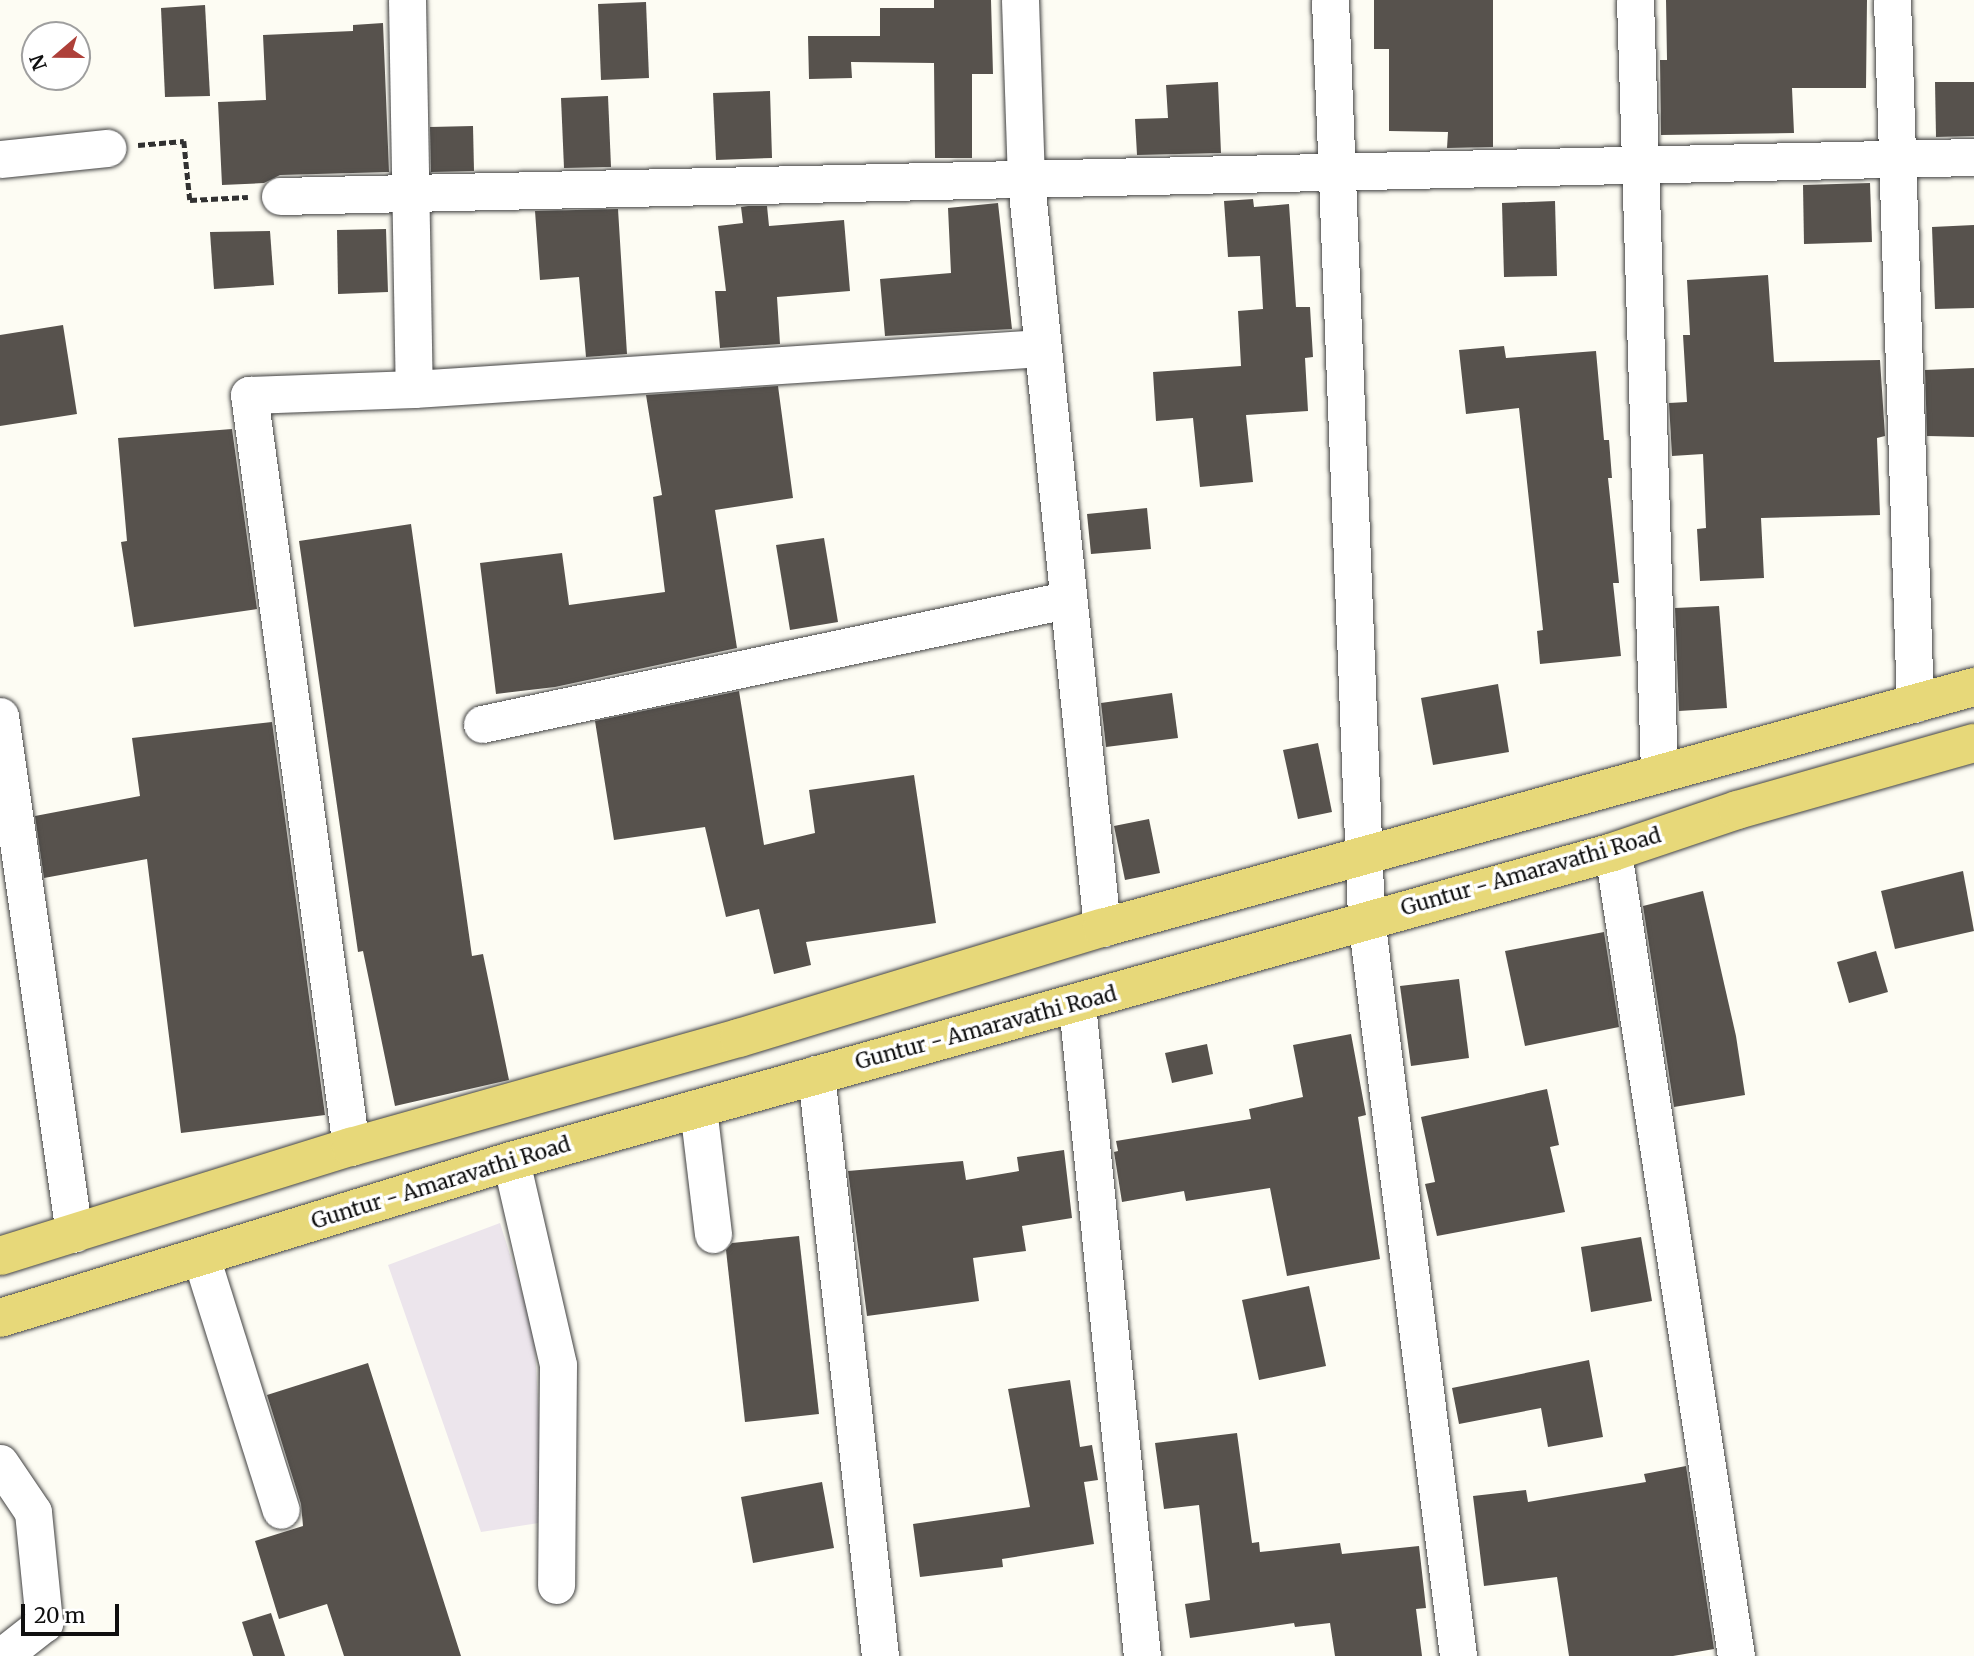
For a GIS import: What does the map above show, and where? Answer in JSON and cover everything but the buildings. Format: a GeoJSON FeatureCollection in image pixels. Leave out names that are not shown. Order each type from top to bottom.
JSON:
{"type":"FeatureCollection","features":[{"type":"Feature","properties":{"kind":"main road"},"geometry":{"type":"LineString","coordinates":[[0,1256],[352,1147],[740,1038],[1102,928],[1974,687]]}},
{"type":"Feature","properties":{"kind":"main road","name":"Guntur - Amaravathi Road"},"geometry":{"type":"LineString","coordinates":[[0,1318],[511,1161],[816,1074],[1077,1004],[1366,918],[1613,852],[1737,810],[1974,743]]}},
{"type":"Feature","properties":{"kind":"street"},"geometry":{"type":"LineString","coordinates":[[407,0],[408,191],[414,389]]}},
{"type":"Feature","properties":{"kind":"street"},"geometry":{"type":"LineString","coordinates":[[1020,0],[1026,182],[1066,600],[1102,928]]}},
{"type":"Feature","properties":{"kind":"street"},"geometry":{"type":"LineString","coordinates":[[1331,0],[1366,918],[1458,1656]]}},
{"type":"Feature","properties":{"kind":"street"},"geometry":{"type":"LineString","coordinates":[[1635,0],[1659,773]]}},
{"type":"Feature","properties":{"kind":"street"},"geometry":{"type":"LineString","coordinates":[[1892,0],[1895,157],[1915,704]]}},
{"type":"Feature","properties":{"kind":"street"},"geometry":{"type":"LineString","coordinates":[[0,159],[107,148]]}},
{"type":"Feature","properties":{"kind":"street"},"geometry":{"type":"LineString","coordinates":[[280,195],[1026,182],[1640,168],[1895,157],[1974,157]]}},
{"type":"Feature","properties":{"kind":"street"},"geometry":{"type":"LineString","coordinates":[[352,1147],[249,395],[414,389],[1042,348]]}},
{"type":"Feature","properties":{"kind":"street"},"geometry":{"type":"LineString","coordinates":[[482,724],[1066,600]]}},
{"type":"Feature","properties":{"kind":"street"},"geometry":{"type":"LineString","coordinates":[[0,716],[74,1234]]}},
{"type":"Feature","properties":{"kind":"street"},"geometry":{"type":"LineString","coordinates":[[1613,852],[1737,1656]]}},
{"type":"Feature","properties":{"kind":"street"},"geometry":{"type":"LineString","coordinates":[[1077,1004],[1142,1656]]}},
{"type":"Feature","properties":{"kind":"street"},"geometry":{"type":"LineString","coordinates":[[816,1074],[880,1656]]}},
{"type":"Feature","properties":{"kind":"street"},"geometry":{"type":"LineString","coordinates":[[698,1108],[713,1234]]}},
{"type":"Feature","properties":{"kind":"street"},"geometry":{"type":"LineString","coordinates":[[511,1161],[558,1365],[555,1585]]}},
{"type":"Feature","properties":{"kind":"street"},"geometry":{"type":"LineString","coordinates":[[201,1258],[281,1510]]}},
{"type":"Feature","properties":{"kind":"street"},"geometry":{"type":"LineString","coordinates":[[0,1463],[33,1512],[44,1623],[2,1656]]}},
{"type":"Feature","properties":{"kind":"path"},"geometry":{"type":"LineString","coordinates":[[107,148],[184,141],[190,200],[280,195]]}},
{"type":"Feature","properties":{"kind":"shaded area"},"geometry":{"type":"Polygon","coordinates":[[[500,1223],[534,1331],[545,1522],[481,1532],[388,1265],[500,1223]]]}}]}
